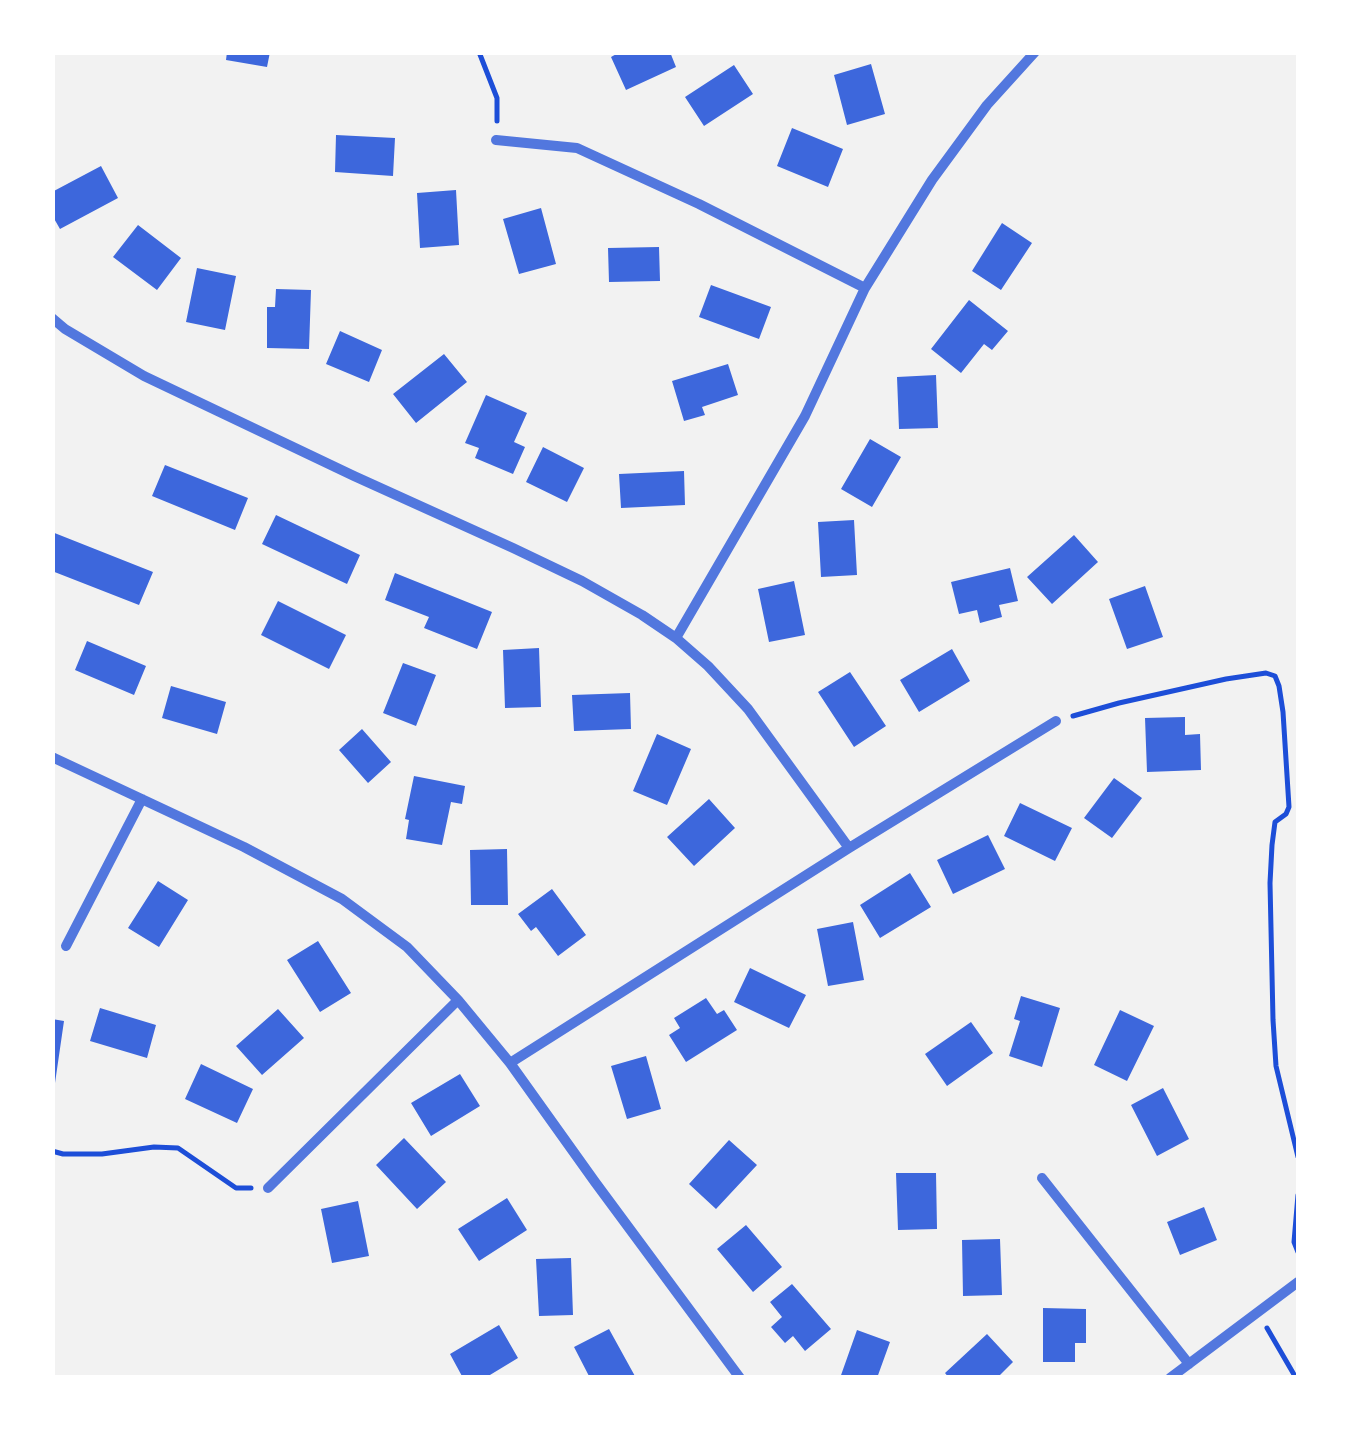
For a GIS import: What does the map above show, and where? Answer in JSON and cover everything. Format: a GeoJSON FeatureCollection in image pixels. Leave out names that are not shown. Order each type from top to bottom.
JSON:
{"type":"FeatureCollection","features":[{"type":"Feature","properties":{"kind":"street"},"geometry":{"type":"LineString","coordinates":[[676,638],[805,416],[865,288],[943,165],[987,105],[1035,52]]}},
{"type":"Feature","properties":{"kind":"street"},"geometry":{"type":"LineString","coordinates":[[496,140],[577,148],[865,288]]}},
{"type":"Feature","properties":{"kind":"street"},"geometry":{"type":"LineString","coordinates":[[52,318],[144,376],[582,581],[642,615],[708,666],[748,709],[849,848]]}},
{"type":"Feature","properties":{"kind":"street"},"geometry":{"type":"LineString","coordinates":[[510,1063],[1056,721]]}},
{"type":"Feature","properties":{"kind":"street"},"geometry":{"type":"LineString","coordinates":[[52,758],[244,847],[342,899],[407,947],[510,1063],[740,1378]]}},
{"type":"Feature","properties":{"kind":"street"},"geometry":{"type":"LineString","coordinates":[[66,946],[142,799]]}},
{"type":"Feature","properties":{"kind":"street"},"geometry":{"type":"LineString","coordinates":[[268,1188],[458,1000]]}},
{"type":"Feature","properties":{"kind":"street"},"geometry":{"type":"LineString","coordinates":[[1042,1178],[1188,1364]]}},
{"type":"Feature","properties":{"kind":"street"},"geometry":{"type":"LineString","coordinates":[[1170,1378],[1298,1282]]}},
{"type":"Feature","properties":{"kind":"path"},"geometry":{"type":"LineString","coordinates":[[479,52],[497,98],[496,140]]}},
{"type":"Feature","properties":{"kind":"path"},"geometry":{"type":"LineString","coordinates":[[1056,721],[1119,702],[1226,680],[1275,676],[1283,712],[1289,807],[1275,822],[1272,845],[1273,1020],[1276,1066],[1298,1157]]}},
{"type":"Feature","properties":{"kind":"path"},"geometry":{"type":"LineString","coordinates":[[52,1151],[102,1154],[178,1148],[236,1188],[268,1188]]}},
{"type":"Feature","properties":{"kind":"path"},"geometry":{"type":"LineString","coordinates":[[1298,1196],[1294,1242],[1298,1252]]}},
{"type":"Feature","properties":{"kind":"path"},"geometry":{"type":"LineString","coordinates":[[1258,1312],[1296,1378]]}},
{"type":"Feature","properties":{"kind":"building"},"geometry":{"type":"Polygon","coordinates":[[[227,52],[270,52],[267,67],[226,60],[227,52]]]}},
{"type":"Feature","properties":{"kind":"building"},"geometry":{"type":"Polygon","coordinates":[[[620,52],[670,52],[676,67],[626,90],[611,57],[620,52]]]}},
{"type":"Feature","properties":{"kind":"building"},"geometry":{"type":"Polygon","coordinates":[[[871,64],[885,114],[847,125],[834,75],[871,64]]]}},
{"type":"Feature","properties":{"kind":"building"},"geometry":{"type":"Polygon","coordinates":[[[734,65],[753,94],[704,126],[685,97],[734,65]]]}},
{"type":"Feature","properties":{"kind":"building"},"geometry":{"type":"Polygon","coordinates":[[[792,128],[843,149],[828,187],[777,166],[792,128]]]}},
{"type":"Feature","properties":{"kind":"building"},"geometry":{"type":"Polygon","coordinates":[[[336,135],[395,138],[393,176],[335,172],[336,135]]]}},
{"type":"Feature","properties":{"kind":"building"},"geometry":{"type":"Polygon","coordinates":[[[101,166],[118,198],[60,229],[52,215],[52,192],[101,166]]]}},
{"type":"Feature","properties":{"kind":"building"},"geometry":{"type":"Polygon","coordinates":[[[456,190],[459,245],[420,248],[417,193],[456,190]]]}},
{"type":"Feature","properties":{"kind":"building"},"geometry":{"type":"Polygon","coordinates":[[[541,208],[556,264],[519,274],[503,219],[541,208]]]}},
{"type":"Feature","properties":{"kind":"building"},"geometry":{"type":"Polygon","coordinates":[[[1002,223],[1032,243],[1001,290],[972,271],[1002,223]]]}},
{"type":"Feature","properties":{"kind":"building"},"geometry":{"type":"Polygon","coordinates":[[[138,225],[181,258],[157,290],[113,257],[138,225]]]}},
{"type":"Feature","properties":{"kind":"building"},"geometry":{"type":"Polygon","coordinates":[[[659,247],[660,281],[609,282],[608,248],[659,247]]]}},
{"type":"Feature","properties":{"kind":"building"},"geometry":{"type":"Polygon","coordinates":[[[197,268],[236,276],[225,330],[186,322],[197,268]]]}},
{"type":"Feature","properties":{"kind":"building"},"geometry":{"type":"Polygon","coordinates":[[[711,285],[771,307],[759,339],[699,317],[711,285]]]}},
{"type":"Feature","properties":{"kind":"building"},"geometry":{"type":"Polygon","coordinates":[[[276,289],[311,290],[309,349],[267,348],[267,307],[275,307],[276,289]]]}},
{"type":"Feature","properties":{"kind":"building"},"geometry":{"type":"Polygon","coordinates":[[[969,300],[1008,331],[992,350],[984,344],[961,373],[931,349],[969,300]]]}},
{"type":"Feature","properties":{"kind":"building"},"geometry":{"type":"Polygon","coordinates":[[[340,331],[382,350],[369,382],[326,364],[340,331]]]}},
{"type":"Feature","properties":{"kind":"building"},"geometry":{"type":"Polygon","coordinates":[[[444,354],[467,382],[416,423],[393,394],[444,354]]]}},
{"type":"Feature","properties":{"kind":"building"},"geometry":{"type":"Polygon","coordinates":[[[728,364],[738,395],[702,407],[705,415],[684,421],[672,381],[728,364]]]}},
{"type":"Feature","properties":{"kind":"building"},"geometry":{"type":"Polygon","coordinates":[[[936,375],[938,428],[899,429],[897,377],[936,375]]]}},
{"type":"Feature","properties":{"kind":"building"},"geometry":{"type":"Polygon","coordinates":[[[486,395],[527,413],[514,442],[525,447],[513,474],[475,458],[479,448],[465,443],[486,395]]]}},
{"type":"Feature","properties":{"kind":"building"},"geometry":{"type":"Polygon","coordinates":[[[870,439],[901,457],[872,507],[841,489],[870,439]]]}},
{"type":"Feature","properties":{"kind":"building"},"geometry":{"type":"Polygon","coordinates":[[[543,447],[584,468],[567,502],[526,482],[543,447]]]}},
{"type":"Feature","properties":{"kind":"building"},"geometry":{"type":"Polygon","coordinates":[[[165,465],[248,498],[235,530],[152,496],[165,465]]]}},
{"type":"Feature","properties":{"kind":"building"},"geometry":{"type":"Polygon","coordinates":[[[684,471],[685,505],[621,508],[619,474],[684,471]]]}},
{"type":"Feature","properties":{"kind":"building"},"geometry":{"type":"Polygon","coordinates":[[[276,515],[360,555],[347,584],[262,544],[276,515]]]}},
{"type":"Feature","properties":{"kind":"building"},"geometry":{"type":"Polygon","coordinates":[[[854,520],[857,575],[821,577],[818,522],[854,520]]]}},
{"type":"Feature","properties":{"kind":"building"},"geometry":{"type":"Polygon","coordinates":[[[52,532],[153,572],[139,605],[52,571],[52,532]]]}},
{"type":"Feature","properties":{"kind":"building"},"geometry":{"type":"Polygon","coordinates":[[[1074,535],[1098,562],[1052,604],[1027,577],[1074,535]]]}},
{"type":"Feature","properties":{"kind":"building"},"geometry":{"type":"Polygon","coordinates":[[[1010,568],[1018,601],[999,605],[1002,617],[980,623],[977,610],[959,614],[951,582],[1010,568]]]}},
{"type":"Feature","properties":{"kind":"building"},"geometry":{"type":"Polygon","coordinates":[[[395,573],[492,612],[477,649],[424,628],[429,617],[385,600],[395,573]]]}},
{"type":"Feature","properties":{"kind":"building"},"geometry":{"type":"Polygon","coordinates":[[[794,581],[805,635],[769,642],[758,589],[794,581]]]}},
{"type":"Feature","properties":{"kind":"building"},"geometry":{"type":"Polygon","coordinates":[[[1145,586],[1163,637],[1127,649],[1109,599],[1145,586]]]}},
{"type":"Feature","properties":{"kind":"building"},"geometry":{"type":"Polygon","coordinates":[[[278,601],[346,635],[329,669],[261,635],[278,601]]]}},
{"type":"Feature","properties":{"kind":"building"},"geometry":{"type":"Polygon","coordinates":[[[87,641],[146,666],[134,695],[75,670],[87,641]]]}},
{"type":"Feature","properties":{"kind":"building"},"geometry":{"type":"Polygon","coordinates":[[[539,648],[541,707],[505,708],[503,650],[539,648]]]}},
{"type":"Feature","properties":{"kind":"building"},"geometry":{"type":"Polygon","coordinates":[[[952,649],[970,681],[919,712],[900,680],[952,649]]]}},
{"type":"Feature","properties":{"kind":"building"},"geometry":{"type":"Polygon","coordinates":[[[403,663],[436,675],[416,726],[383,713],[403,663]]]}},
{"type":"Feature","properties":{"kind":"building"},"geometry":{"type":"Polygon","coordinates":[[[850,672],[886,726],[854,747],[818,692],[850,672]]]}},
{"type":"Feature","properties":{"kind":"building"},"geometry":{"type":"Polygon","coordinates":[[[171,686],[226,702],[217,734],[162,718],[171,686]]]}},
{"type":"Feature","properties":{"kind":"building"},"geometry":{"type":"Polygon","coordinates":[[[630,693],[631,729],[574,731],[572,695],[630,693]]]}},
{"type":"Feature","properties":{"kind":"building"},"geometry":{"type":"Polygon","coordinates":[[[1185,717],[1185,735],[1200,734],[1201,770],[1147,772],[1145,718],[1185,717]]]}},
{"type":"Feature","properties":{"kind":"building"},"geometry":{"type":"Polygon","coordinates":[[[362,729],[391,762],[368,783],[339,750],[362,729]]]}},
{"type":"Feature","properties":{"kind":"building"},"geometry":{"type":"Polygon","coordinates":[[[657,734],[691,749],[667,805],[633,791],[657,734]]]}},
{"type":"Feature","properties":{"kind":"building"},"geometry":{"type":"Polygon","coordinates":[[[414,776],[465,786],[462,804],[451,802],[442,845],[406,839],[409,820],[405,819],[414,776]]]}},
{"type":"Feature","properties":{"kind":"building"},"geometry":{"type":"Polygon","coordinates":[[[1114,778],[1142,798],[1112,838],[1084,818],[1114,778]]]}},
{"type":"Feature","properties":{"kind":"building"},"geometry":{"type":"Polygon","coordinates":[[[709,799],[735,828],[694,866],[667,837],[709,799]]]}},
{"type":"Feature","properties":{"kind":"building"},"geometry":{"type":"Polygon","coordinates":[[[1020,803],[1072,828],[1055,861],[1004,836],[1020,803]]]}},
{"type":"Feature","properties":{"kind":"building"},"geometry":{"type":"Polygon","coordinates":[[[988,835],[1005,869],[953,894],[937,860],[988,835]]]}},
{"type":"Feature","properties":{"kind":"building"},"geometry":{"type":"Polygon","coordinates":[[[507,849],[508,905],[471,905],[470,850],[507,849]]]}},
{"type":"Feature","properties":{"kind":"building"},"geometry":{"type":"Polygon","coordinates":[[[910,873],[931,907],[880,938],[860,905],[910,873]]]}},
{"type":"Feature","properties":{"kind":"building"},"geometry":{"type":"Polygon","coordinates":[[[158,881],[188,900],[159,947],[128,928],[158,881]]]}},
{"type":"Feature","properties":{"kind":"building"},"geometry":{"type":"Polygon","coordinates":[[[552,889],[586,935],[558,956],[536,927],[531,931],[518,914],[552,889]]]}},
{"type":"Feature","properties":{"kind":"building"},"geometry":{"type":"Polygon","coordinates":[[[853,922],[864,980],[828,986],[817,929],[853,922]]]}},
{"type":"Feature","properties":{"kind":"building"},"geometry":{"type":"Polygon","coordinates":[[[318,941],[351,993],[320,1012],[287,960],[318,941]]]}},
{"type":"Feature","properties":{"kind":"building"},"geometry":{"type":"Polygon","coordinates":[[[750,968],[806,995],[789,1028],[734,1002],[750,968]]]}},
{"type":"Feature","properties":{"kind":"building"},"geometry":{"type":"Polygon","coordinates":[[[1021,996],[1060,1008],[1042,1067],[1009,1056],[1020,1021],[1014,1019],[1021,996]]]}},
{"type":"Feature","properties":{"kind":"building"},"geometry":{"type":"Polygon","coordinates":[[[706,998],[717,1014],[724,1010],[737,1030],[686,1062],[669,1035],[680,1028],[674,1018],[706,998]]]}},
{"type":"Feature","properties":{"kind":"building"},"geometry":{"type":"Polygon","coordinates":[[[100,1008],[156,1025],[147,1058],[90,1041],[100,1008]]]}},
{"type":"Feature","properties":{"kind":"building"},"geometry":{"type":"Polygon","coordinates":[[[278,1009],[304,1038],[262,1075],[236,1046],[278,1009]]]}},
{"type":"Feature","properties":{"kind":"building"},"geometry":{"type":"Polygon","coordinates":[[[1120,1010],[1154,1026],[1127,1081],[1094,1065],[1120,1010]]]}},
{"type":"Feature","properties":{"kind":"building"},"geometry":{"type":"Polygon","coordinates":[[[52,1019],[64,1021],[55,1083],[52,1082],[52,1019]]]}},
{"type":"Feature","properties":{"kind":"building"},"geometry":{"type":"Polygon","coordinates":[[[971,1022],[993,1053],[947,1086],[925,1054],[971,1022]]]}},
{"type":"Feature","properties":{"kind":"building"},"geometry":{"type":"Polygon","coordinates":[[[646,1056],[661,1109],[627,1119],[611,1066],[646,1056]]]}},
{"type":"Feature","properties":{"kind":"building"},"geometry":{"type":"Polygon","coordinates":[[[201,1064],[253,1089],[237,1123],[185,1099],[201,1064]]]}},
{"type":"Feature","properties":{"kind":"building"},"geometry":{"type":"Polygon","coordinates":[[[460,1074],[480,1106],[431,1136],[411,1103],[460,1074]]]}},
{"type":"Feature","properties":{"kind":"building"},"geometry":{"type":"Polygon","coordinates":[[[1163,1088],[1189,1139],[1157,1156],[1131,1105],[1163,1088]]]}},
{"type":"Feature","properties":{"kind":"building"},"geometry":{"type":"Polygon","coordinates":[[[404,1138],[446,1182],[417,1209],[376,1165],[404,1138]]]}},
{"type":"Feature","properties":{"kind":"building"},"geometry":{"type":"Polygon","coordinates":[[[729,1140],[757,1165],[716,1209],[689,1184],[729,1140]]]}},
{"type":"Feature","properties":{"kind":"building"},"geometry":{"type":"Polygon","coordinates":[[[896,1173],[936,1173],[937,1229],[898,1230],[896,1173]]]}},
{"type":"Feature","properties":{"kind":"building"},"geometry":{"type":"Polygon","coordinates":[[[507,1198],[527,1230],[479,1261],[458,1229],[507,1198]]]}},
{"type":"Feature","properties":{"kind":"building"},"geometry":{"type":"Polygon","coordinates":[[[358,1201],[369,1256],[332,1263],[321,1209],[358,1201]]]}},
{"type":"Feature","properties":{"kind":"building"},"geometry":{"type":"Polygon","coordinates":[[[1204,1207],[1217,1240],[1180,1255],[1167,1222],[1204,1207]]]}},
{"type":"Feature","properties":{"kind":"building"},"geometry":{"type":"Polygon","coordinates":[[[746,1225],[782,1267],[753,1292],[717,1249],[746,1225]]]}},
{"type":"Feature","properties":{"kind":"building"},"geometry":{"type":"Polygon","coordinates":[[[1000,1239],[1002,1295],[963,1296],[962,1240],[1000,1239]]]}},
{"type":"Feature","properties":{"kind":"building"},"geometry":{"type":"Polygon","coordinates":[[[571,1258],[573,1315],[539,1316],[536,1259],[571,1258]]]}},
{"type":"Feature","properties":{"kind":"building"},"geometry":{"type":"Polygon","coordinates":[[[792,1284],[831,1329],[805,1351],[793,1336],[785,1343],[771,1327],[782,1317],[770,1302],[792,1284]]]}},
{"type":"Feature","properties":{"kind":"building"},"geometry":{"type":"Polygon","coordinates":[[[1043,1308],[1086,1309],[1086,1343],[1075,1343],[1075,1362],[1043,1362],[1043,1308]]]}},
{"type":"Feature","properties":{"kind":"building"},"geometry":{"type":"Polygon","coordinates":[[[499,1325],[518,1358],[485,1378],[463,1378],[450,1354],[499,1325]]]}},
{"type":"Feature","properties":{"kind":"building"},"geometry":{"type":"Polygon","coordinates":[[[609,1329],[636,1378],[590,1378],[574,1347],[609,1329]]]}},
{"type":"Feature","properties":{"kind":"building"},"geometry":{"type":"Polygon","coordinates":[[[857,1330],[890,1342],[877,1378],[840,1378],[857,1330]]]}},
{"type":"Feature","properties":{"kind":"building"},"geometry":{"type":"Polygon","coordinates":[[[987,1334],[1013,1362],[997,1378],[949,1378],[945,1373],[987,1334]]]}}]}
